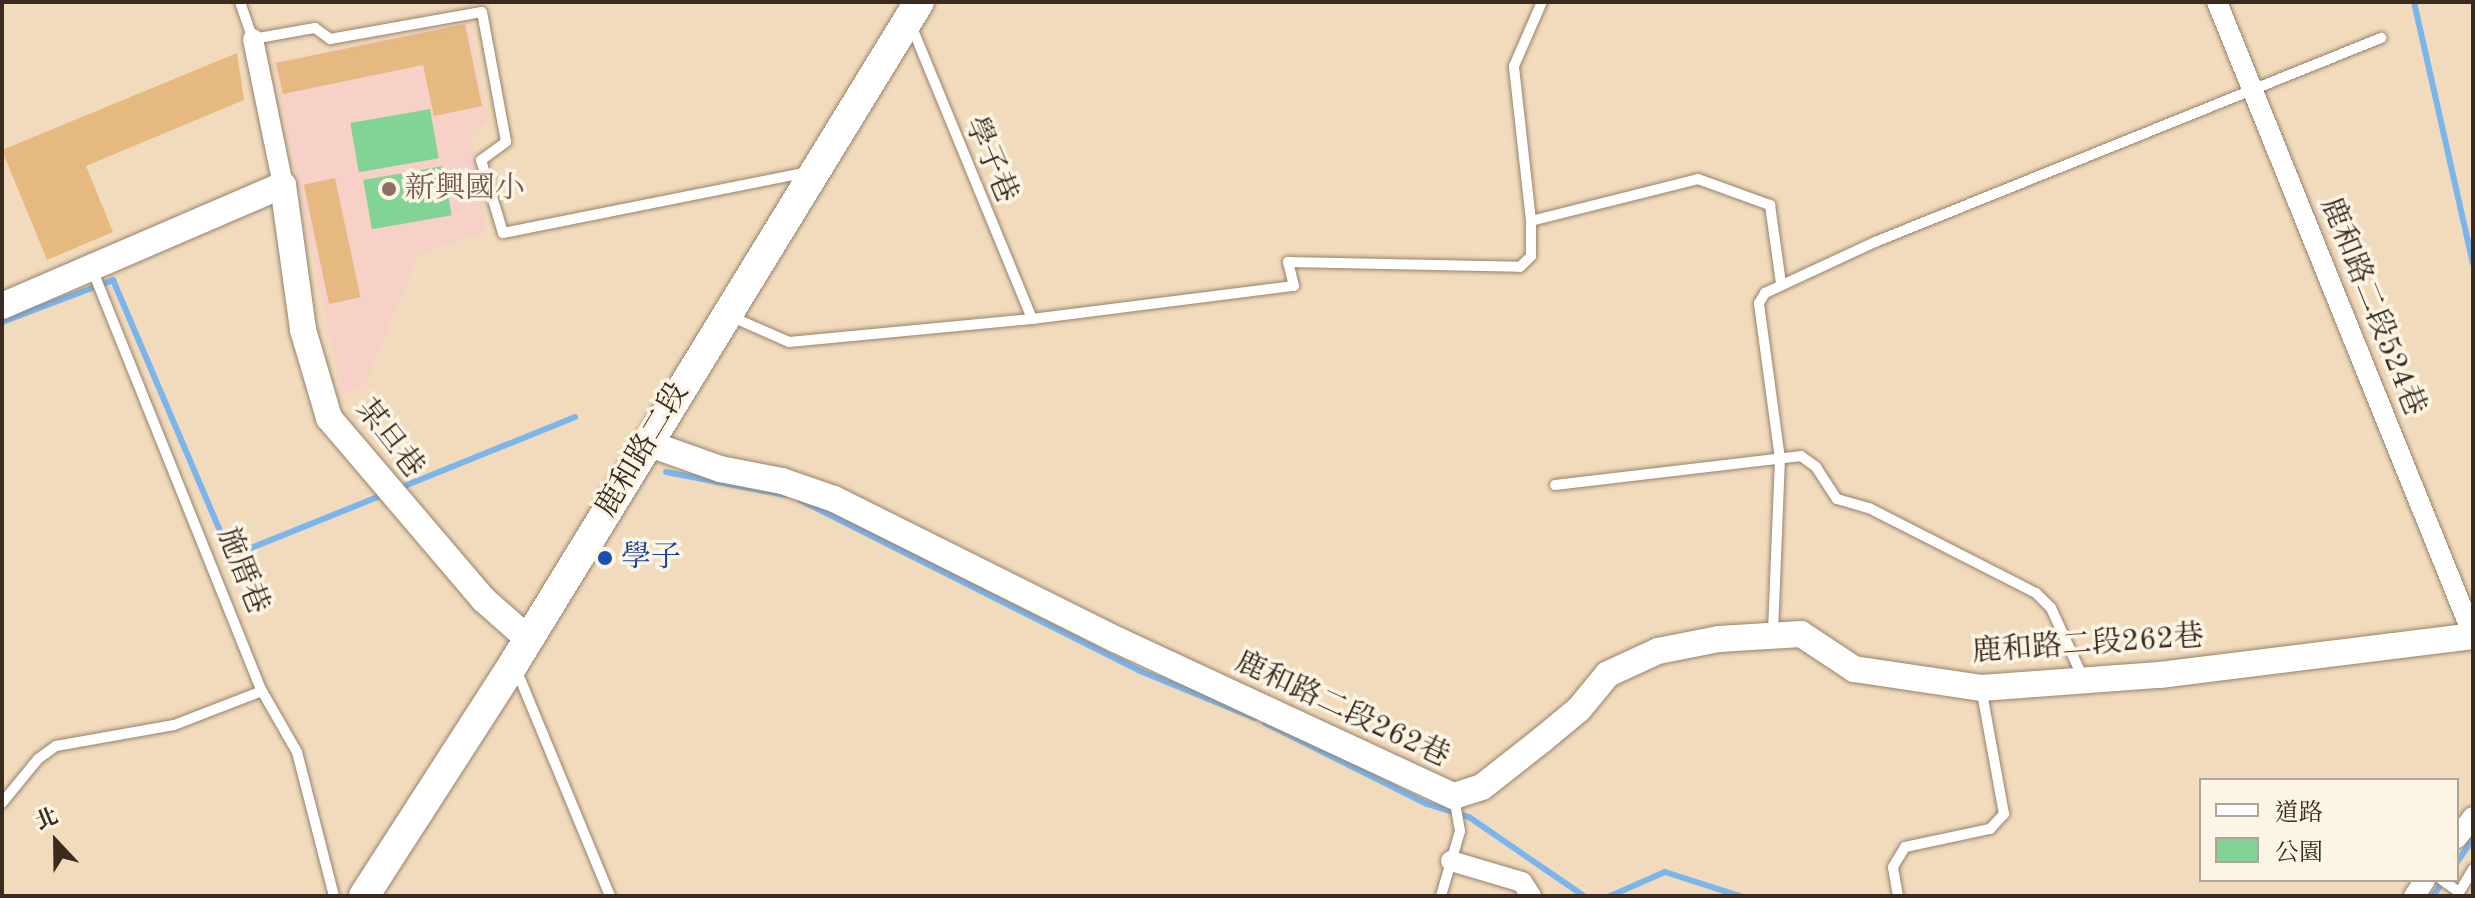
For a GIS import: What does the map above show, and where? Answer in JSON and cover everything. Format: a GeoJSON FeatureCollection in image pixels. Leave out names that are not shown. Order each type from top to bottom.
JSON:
{"type":"FeatureCollection","features":[{"type":"Feature","properties":{"kind":"main road","name":"鹿和路二段"},"geometry":{"type":"LineString","coordinates":[[364,896],[521,651],[726,315],[821,166],[910,7]]}},
{"type":"Feature","properties":{"kind":"street","name":"鹿和路二段524巷"},"geometry":{"type":"LineString","coordinates":[[2217,2],[2473,635]]}},
{"type":"Feature","properties":{"kind":"street"},"geometry":{"type":"LineString","coordinates":[[2,306],[283,185],[253,39]]}},
{"type":"Feature","properties":{"kind":"street","name":"某旦巷"},"geometry":{"type":"LineString","coordinates":[[283,185],[303,330],[329,418],[483,599],[521,651]]}},
{"type":"Feature","properties":{"kind":"street","name":"鹿和路二段262巷"},"geometry":{"type":"LineString","coordinates":[[647,443],[720,469],[782,481],[834,499],[1115,639],[1454,796],[1482,787],[1543,739],[1579,709],[1608,674],[1658,651],[1773,632],[1814,639],[1854,669],[1981,688],[2085,682],[2473,635]]}},
{"type":"Feature","properties":{"kind":"street"},"geometry":{"type":"LineString","coordinates":[[2459,835],[2473,817]]}},
{"type":"Feature","properties":{"kind":"street"},"geometry":{"type":"LineString","coordinates":[[1451,861],[1522,882],[1531,896]]}},
{"type":"Feature","properties":{"kind":"lane"},"geometry":{"type":"LineString","coordinates":[[240,2],[253,39],[315,28],[330,39],[482,12],[506,142],[481,160],[503,233],[788,179],[821,166]]}},
{"type":"Feature","properties":{"kind":"lane"},"geometry":{"type":"LineString","coordinates":[[726,315],[789,342],[1032,319],[1294,286],[1288,262],[1520,267],[1531,256],[1531,221],[1514,66],[1542,2]]}},
{"type":"Feature","properties":{"kind":"lane","name":"學子巷"},"geometry":{"type":"LineString","coordinates":[[910,7],[1032,319]]}},
{"type":"Feature","properties":{"kind":"lane"},"geometry":{"type":"LineString","coordinates":[[1773,632],[1780,459],[1759,303],[1765,293],[1781,283],[2381,38]]}},
{"type":"Feature","properties":{"kind":"lane"},"geometry":{"type":"LineString","coordinates":[[1531,221],[1698,179],[1770,205],[1781,283]]}},
{"type":"Feature","properties":{"kind":"lane","name":"施厝巷"},"geometry":{"type":"LineString","coordinates":[[92,268],[262,691],[297,752],[334,896]]}},
{"type":"Feature","properties":{"kind":"lane"},"geometry":{"type":"LineString","coordinates":[[1555,485],[1801,456],[1816,467],[1837,499],[1869,508],[2036,593],[2051,608],[2085,682]]}},
{"type":"Feature","properties":{"kind":"lane"},"geometry":{"type":"LineString","coordinates":[[521,651],[610,896]]}},
{"type":"Feature","properties":{"kind":"lane"},"geometry":{"type":"LineString","coordinates":[[1898,896],[1893,867],[1905,847],[1990,829],[2004,814],[1981,688]]}},
{"type":"Feature","properties":{"kind":"lane"},"geometry":{"type":"LineString","coordinates":[[2,803],[38,759],[56,746],[174,725],[262,691]]}},
{"type":"Feature","properties":{"kind":"lane"},"geometry":{"type":"LineString","coordinates":[[1441,896],[1460,831],[1454,796]]}},
{"type":"Feature","properties":{"kind":"lane"},"geometry":{"type":"LineString","coordinates":[[2458,894],[2473,869]]}},
{"type":"Feature","properties":{"kind":"shaded area","name":"新興國小"},"geometry":{"type":"Polygon","coordinates":[[[469,21],[488,120],[470,136],[486,232],[419,254],[365,386],[342,395],[273,62],[469,21]]]}},
{"type":"Feature","properties":{"kind":"green space"},"geometry":{"type":"Polygon","coordinates":[[[430,109],[439,158],[359,172],[350,123],[430,109]]]}},
{"type":"Feature","properties":{"kind":"green space"},"geometry":{"type":"Polygon","coordinates":[[[443,166],[452,215],[372,229],[363,180],[443,166]]]}},
{"type":"Feature","properties":{"kind":"building"},"geometry":{"type":"Polygon","coordinates":[[[465,24],[482,106],[434,116],[423,65],[283,94],[276,63],[465,24]]]}},
{"type":"Feature","properties":{"kind":"building"},"geometry":{"type":"Polygon","coordinates":[[[237,53],[244,100],[86,166],[113,232],[47,260],[2,150],[237,53]]]}},
{"type":"Feature","properties":{"kind":"building"},"geometry":{"type":"Polygon","coordinates":[[[335,178],[360,297],[329,304],[304,185],[335,178]]]}},
{"type":"Feature","properties":{"kind":"waterway"},"geometry":{"type":"LineString","coordinates":[[2414,2],[2473,263]]}},
{"type":"Feature","properties":{"kind":"waterway"},"geometry":{"type":"LineString","coordinates":[[2,322],[113,280],[231,556],[383,495]]}},
{"type":"Feature","properties":{"kind":"waterway"},"geometry":{"type":"LineString","coordinates":[[397,489],[575,417]]}},
{"type":"Feature","properties":{"kind":"waterway"},"geometry":{"type":"LineString","coordinates":[[666,472],[786,495]]}},
{"type":"Feature","properties":{"kind":"waterway"},"geometry":{"type":"LineString","coordinates":[[800,500],[1140,671],[1255,718]]}},
{"type":"Feature","properties":{"kind":"waterway"},"geometry":{"type":"LineString","coordinates":[[1265,723],[1427,804],[1469,817],[1584,896]]}},
{"type":"Feature","properties":{"kind":"waterway"},"geometry":{"type":"LineString","coordinates":[[2459,859],[2473,839]]}},
{"type":"Feature","properties":{"kind":"waterway"},"geometry":{"type":"LineString","coordinates":[[1610,896],[1665,872],[1740,896]]}},
{"type":"Feature","properties":{"kind":"waterway"},"geometry":{"type":"LineString","coordinates":[[2433,896],[2443,882]]}},
{"type":"Feature","properties":{"kind":"place","name":"新興國小"},"geometry":{"type":"Point","coordinates":[389,189]}},
{"type":"Feature","properties":{"kind":"place","name":"學子"},"geometry":{"type":"Point","coordinates":[605,558]}}]}
